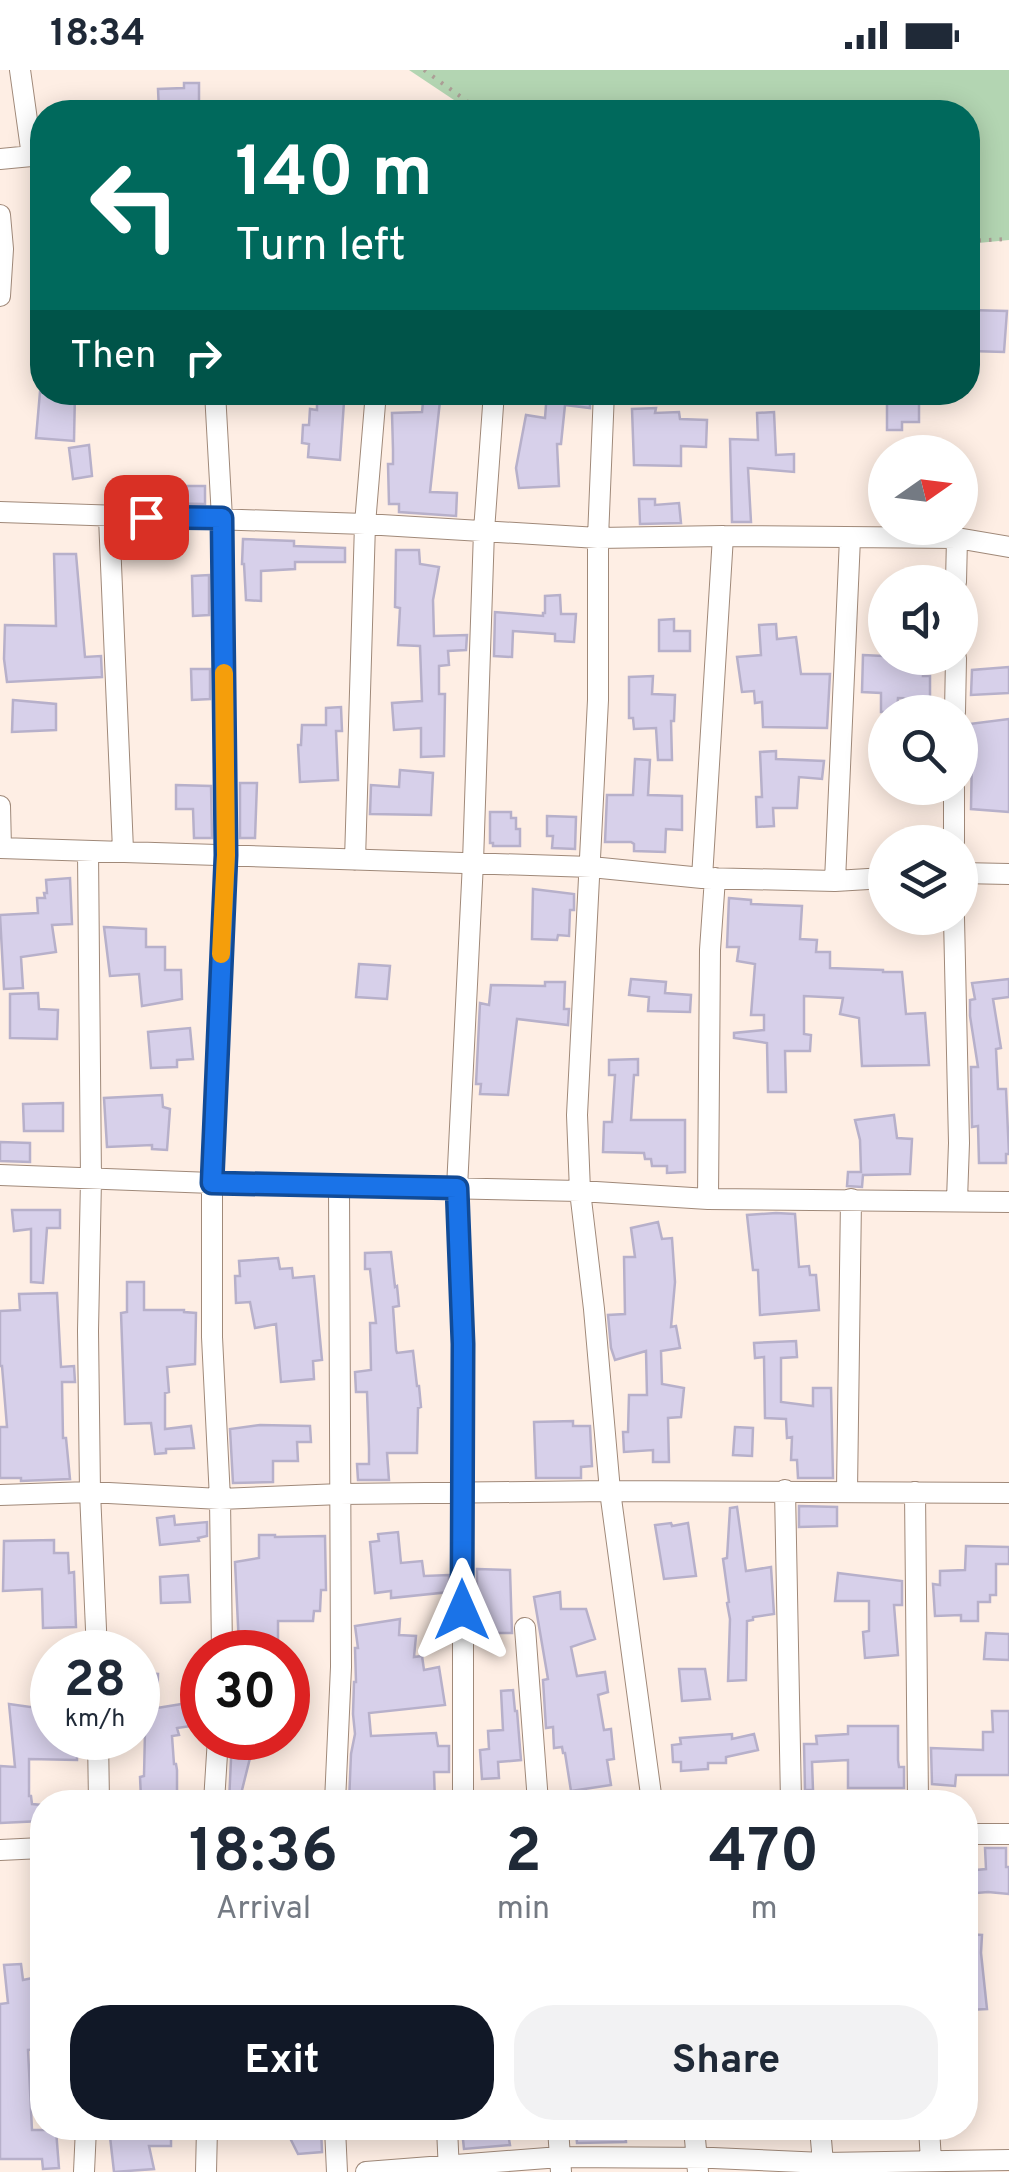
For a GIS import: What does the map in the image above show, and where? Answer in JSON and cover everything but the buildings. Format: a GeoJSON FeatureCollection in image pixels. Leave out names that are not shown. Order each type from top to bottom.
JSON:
{"type":"FeatureCollection","features":[{"type":"Feature","properties":{"kind":"street"},"geometry":{"type":"LineString","coordinates":[[20,70],[30,121]]}},
{"type":"Feature","properties":{"kind":"street"},"geometry":{"type":"LineString","coordinates":[[0,159],[30,157]]}},
{"type":"Feature","properties":{"kind":"street"},"geometry":{"type":"LineString","coordinates":[[0,215],[0,296]]}},
{"type":"Feature","properties":{"kind":"street"},"geometry":{"type":"LineString","coordinates":[[216,405],[222,518],[226,855],[212,1183],[212,1337],[222,1630]]}},
{"type":"Feature","properties":{"kind":"street"},"geometry":{"type":"LineString","coordinates":[[356,860],[365,524],[375,405]]}},
{"type":"Feature","properties":{"kind":"street"},"geometry":{"type":"LineString","coordinates":[[463,1790],[463,1344],[457,1188],[484,531],[493,405]]}},
{"type":"Feature","properties":{"kind":"street"},"geometry":{"type":"LineString","coordinates":[[603,405],[598,538],[598,700],[577,1114],[580,1191],[610,1492],[650,1790]]}},
{"type":"Feature","properties":{"kind":"street"},"geometry":{"type":"LineString","coordinates":[[0,512],[365,524],[598,538],[868,538]]}},
{"type":"Feature","properties":{"kind":"street"},"geometry":{"type":"LineString","coordinates":[[109,517],[123,850]]}},
{"type":"Feature","properties":{"kind":"street"},"geometry":{"type":"LineString","coordinates":[[708,1198],[708,878],[723,536]]}},
{"type":"Feature","properties":{"kind":"street"},"geometry":{"type":"LineString","coordinates":[[834,881],[850,538]]}},
{"type":"Feature","properties":{"kind":"street"},"geometry":{"type":"LineString","coordinates":[[978,542],[1009,547]]}},
{"type":"Feature","properties":{"kind":"street"},"geometry":{"type":"LineString","coordinates":[[0,806],[1,848],[591,866],[708,878],[868,879]]}},
{"type":"Feature","properties":{"kind":"street"},"geometry":{"type":"LineString","coordinates":[[88,852],[88,1331],[96,1630]]}},
{"type":"Feature","properties":{"kind":"street"},"geometry":{"type":"LineString","coordinates":[[978,873],[1009,874]]}},
{"type":"Feature","properties":{"kind":"street"},"geometry":{"type":"LineString","coordinates":[[954,935],[957,1200]]}},
{"type":"Feature","properties":{"kind":"street"},"geometry":{"type":"LineString","coordinates":[[0,1175],[708,1198],[1009,1202]]}},
{"type":"Feature","properties":{"kind":"street"},"geometry":{"type":"LineString","coordinates":[[336,1790],[341,1666],[338,1184]]}},
{"type":"Feature","properties":{"kind":"street"},"geometry":{"type":"LineString","coordinates":[[848,1492],[851,1199]]}},
{"type":"Feature","properties":{"kind":"street"},"geometry":{"type":"LineString","coordinates":[[0,1495],[90,1492],[220,1498],[785,1490],[1009,1493]]}},
{"type":"Feature","properties":{"kind":"street"},"geometry":{"type":"LineString","coordinates":[[785,1490],[791,1790]]}},
{"type":"Feature","properties":{"kind":"street"},"geometry":{"type":"LineString","coordinates":[[914,1492],[918,1790]]}},
{"type":"Feature","properties":{"kind":"street"},"geometry":{"type":"LineString","coordinates":[[525,1628],[537,1790]]}},
{"type":"Feature","properties":{"kind":"street"},"geometry":{"type":"LineString","coordinates":[[98,1760],[99,1790]]}},
{"type":"Feature","properties":{"kind":"street"},"geometry":{"type":"LineString","coordinates":[[215,1790],[217,1760]]}},
{"type":"Feature","properties":{"kind":"street"},"geometry":{"type":"LineString","coordinates":[[978,1834],[1009,1834]]}},
{"type":"Feature","properties":{"kind":"street"},"geometry":{"type":"LineString","coordinates":[[0,1850],[30,1849]]}},
{"type":"Feature","properties":{"kind":"street"},"geometry":{"type":"LineString","coordinates":[[84,2172],[85,2140]]}},
{"type":"Feature","properties":{"kind":"street"},"geometry":{"type":"LineString","coordinates":[[206,2172],[207,2140]]}},
{"type":"Feature","properties":{"kind":"street"},"geometry":{"type":"LineString","coordinates":[[335,2140],[337,2172]]}},
{"type":"Feature","properties":{"kind":"street"},"geometry":{"type":"LineString","coordinates":[[448,2140],[449,2168]]}},
{"type":"Feature","properties":{"kind":"street"},"geometry":{"type":"LineString","coordinates":[[695,2140],[698,2165]]}},
{"type":"Feature","properties":{"kind":"street"},"geometry":{"type":"LineString","coordinates":[[824,2140],[832,2166]]}},
{"type":"Feature","properties":{"kind":"street"},"geometry":{"type":"LineString","coordinates":[[930,2140],[930,2161]]}},
{"type":"Feature","properties":{"kind":"street"},"geometry":{"type":"LineString","coordinates":[[366,2172],[561,2164],[832,2166],[1009,2160]]}},
{"type":"Feature","properties":{"kind":"path"},"geometry":{"type":"LineString","coordinates":[[424,70],[465,100]]}},
{"type":"Feature","properties":{"kind":"path"},"geometry":{"type":"LineString","coordinates":[[980,240],[1009,239]]}},
{"type":"Feature","properties":{"kind":"green space"},"geometry":{"type":"Polygon","coordinates":[[[409,70],[1009,70],[1009,240],[980,243],[980,100],[454,100],[409,70]]]}},
{"type":"Feature","properties":{"kind":"slow traffic"},"geometry":{"type":"LineString","coordinates":[[221,954],[226,855],[224,673]]}},
{"type":"Feature","properties":{"kind":"route"},"geometry":{"type":"LineString","coordinates":[[146,517],[222,518],[226,855],[212,1183],[457,1188],[463,1344],[462,1610]]}}]}
